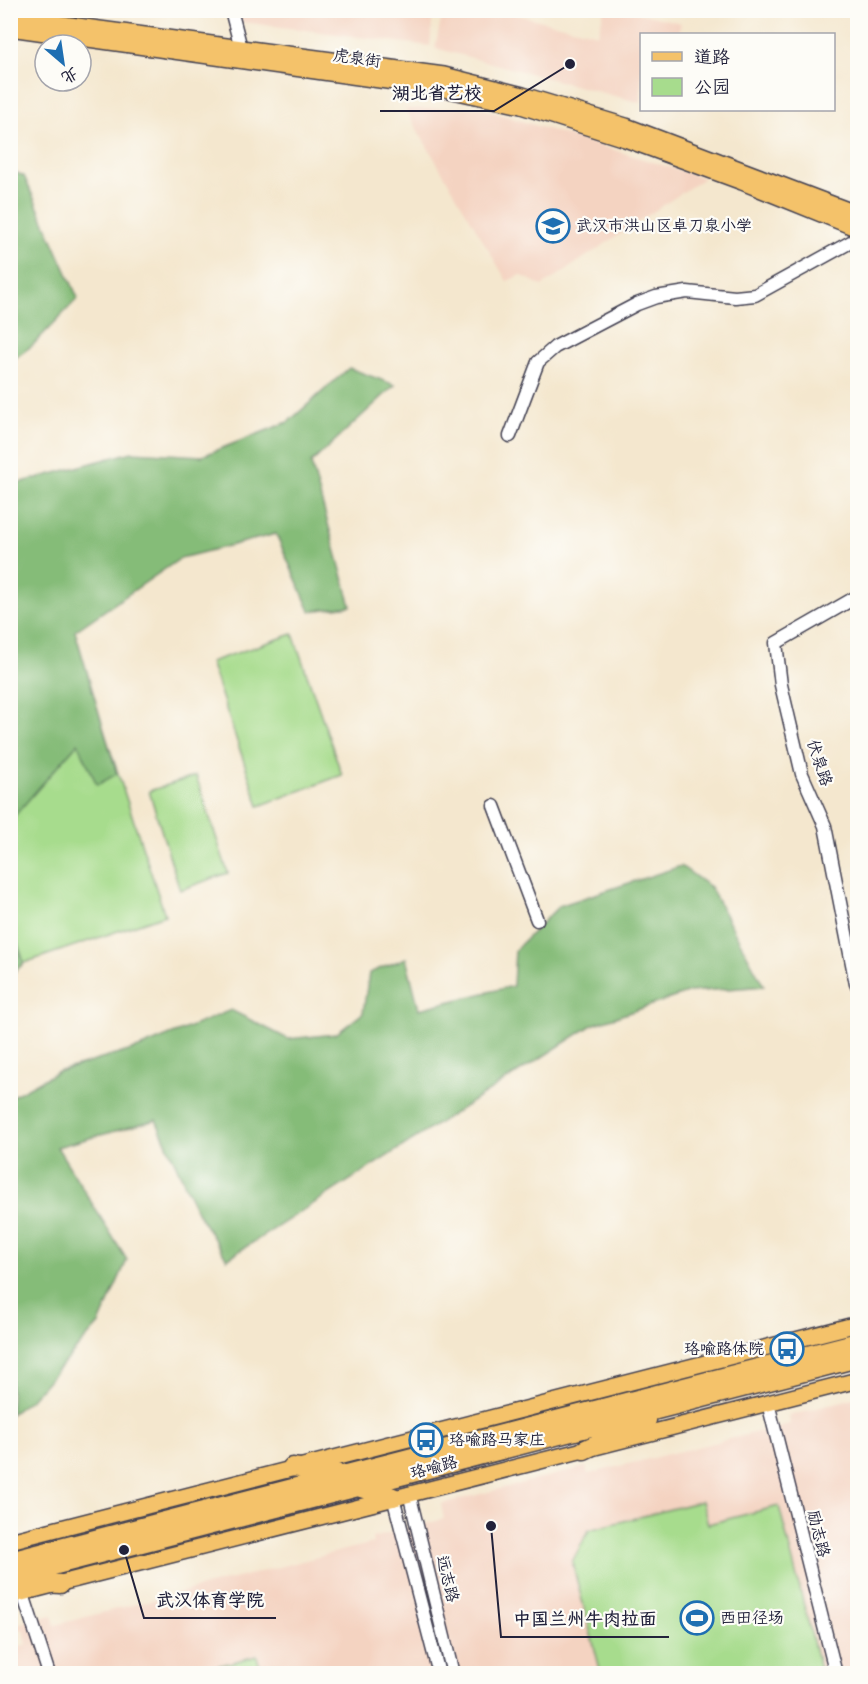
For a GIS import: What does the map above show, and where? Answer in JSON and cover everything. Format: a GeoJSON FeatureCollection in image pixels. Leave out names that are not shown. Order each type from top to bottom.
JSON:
{"type":"FeatureCollection","features":[{"type":"Feature","properties":{"kind":"highway","name":"珞喻路"},"geometry":{"type":"LineString","coordinates":[[10,1561],[858,1342]]}},
{"type":"Feature","properties":{"kind":"highway","name":"珞喻路"},"geometry":{"type":"LineString","coordinates":[[10,1579],[858,1358]]}},
{"type":"Feature","properties":{"kind":"highway"},"geometry":{"type":"LineString","coordinates":[[584,1450],[689,1401]]}},
{"type":"Feature","properties":{"kind":"highway"},"geometry":{"type":"LineString","coordinates":[[291,1467],[346,1474]]}},
{"type":"Feature","properties":{"kind":"highway"},"geometry":{"type":"LineString","coordinates":[[359,1488],[401,1495]]}},
{"type":"Feature","properties":{"kind":"highway"},"geometry":{"type":"LineString","coordinates":[[10,1579],[60,1584]]}},
{"type":"Feature","properties":{"kind":"main road","name":"虎泉街"},"geometry":{"type":"LineString","coordinates":[[10,17],[444,75],[523,95],[626,126],[858,214]]}},
{"type":"Feature","properties":{"kind":"main road","name":"虎泉街"},"geometry":{"type":"LineString","coordinates":[[10,28],[444,89],[521,106],[625,139],[742,182],[858,229]]}},
{"type":"Feature","properties":{"kind":"main road"},"geometry":{"type":"LineString","coordinates":[[10,1541],[291,1467],[858,1324]]}},
{"type":"Feature","properties":{"kind":"main road"},"geometry":{"type":"LineString","coordinates":[[17,1595],[858,1380]]}},
{"type":"Feature","properties":{"kind":"street"},"geometry":{"type":"LineString","coordinates":[[231,10],[241,48]]}},
{"type":"Feature","properties":{"kind":"street"},"geometry":{"type":"LineString","coordinates":[[510,436],[538,362],[555,347],[637,304],[656,297],[687,292],[735,297],[754,295],[858,238]]}},
{"type":"Feature","properties":{"kind":"street","name":"伏泉路"},"geometry":{"type":"LineString","coordinates":[[856,984],[825,826],[802,774],[781,685],[776,643],[858,596]]}},
{"type":"Feature","properties":{"kind":"street"},"geometry":{"type":"LineString","coordinates":[[494,806],[537,920]]}},
{"type":"Feature","properties":{"kind":"street","name":"励志路"},"geometry":{"type":"LineString","coordinates":[[768,1402],[836,1674]]}},
{"type":"Feature","properties":{"kind":"street","name":"远志路"},"geometry":{"type":"LineString","coordinates":[[401,1495],[439,1674]]}},
{"type":"Feature","properties":{"kind":"street","name":"远志路"},"geometry":{"type":"LineString","coordinates":[[401,1495],[453,1674]]}},
{"type":"Feature","properties":{"kind":"street"},"geometry":{"type":"LineString","coordinates":[[17,1595],[49,1674]]}},
{"type":"Feature","properties":{"kind":"shaded area"},"geometry":{"type":"Polygon","coordinates":[[[239,11],[433,11],[430,46],[242,22],[239,11]]]}},
{"type":"Feature","properties":{"kind":"shaded area"},"geometry":{"type":"Polygon","coordinates":[[[443,11],[517,11],[517,15],[598,34],[604,11],[630,11],[681,23],[678,33],[640,33],[640,103],[435,48],[443,11]]]}},
{"type":"Feature","properties":{"kind":"shaded area","name":"武汉市洪山区卓刀泉小学"},"geometry":{"type":"Polygon","coordinates":[[[480,108],[704,178],[542,286],[521,275],[507,281],[405,109],[480,108]]]}},
{"type":"Feature","properties":{"kind":"shaded area"},"geometry":{"type":"Polygon","coordinates":[[[857,1397],[857,1673],[11,1674],[11,1649],[27,1644],[23,1629],[19,1630],[17,1624],[52,1615],[55,1625],[373,1543],[372,1538],[444,1519],[441,1504],[586,1467],[588,1474],[790,1424],[789,1416],[857,1397]]]}},
{"type":"Feature","properties":{"kind":"green space"},"geometry":{"type":"Polygon","coordinates":[[[10,170],[24,176],[78,298],[33,345],[11,361],[10,170]]]}},
{"type":"Feature","properties":{"kind":"green space"},"geometry":{"type":"Polygon","coordinates":[[[349,368],[395,385],[311,463],[351,606],[310,611],[276,534],[181,558],[75,631],[117,774],[97,785],[78,743],[11,820],[11,485],[132,452],[202,456],[288,422],[349,368]]]}},
{"type":"Feature","properties":{"kind":"green space"},"geometry":{"type":"Polygon","coordinates":[[[293,634],[342,775],[259,806],[210,662],[293,634]]]}},
{"type":"Feature","properties":{"kind":"green space"},"geometry":{"type":"Polygon","coordinates":[[[101,722],[165,915],[24,963],[11,922],[10,820],[79,742],[101,722]]]}},
{"type":"Feature","properties":{"kind":"green space"},"geometry":{"type":"Polygon","coordinates":[[[196,776],[228,873],[180,890],[149,791],[196,776]]]}},
{"type":"Feature","properties":{"kind":"green space"},"geometry":{"type":"Polygon","coordinates":[[[681,866],[710,887],[764,986],[690,992],[592,1025],[227,1259],[198,1214],[156,1120],[57,1147],[127,1260],[99,1324],[32,1398],[11,1414],[11,1097],[57,1072],[139,1048],[231,1010],[288,1039],[336,1034],[363,1013],[369,973],[406,958],[419,1009],[513,986],[515,950],[559,906],[681,866]]]}},
{"type":"Feature","properties":{"kind":"green space"},"geometry":{"type":"Polygon","coordinates":[[[10,922],[24,963],[11,975],[10,975],[10,922]]]}},
{"type":"Feature","properties":{"kind":"green space","name":"西田径场"},"geometry":{"type":"Polygon","coordinates":[[[702,1501],[708,1524],[779,1506],[821,1673],[601,1673],[572,1562],[589,1530],[702,1501]]]}},
{"type":"Feature","properties":{"kind":"green space"},"geometry":{"type":"Polygon","coordinates":[[[257,1656],[260,1668],[275,1664],[278,1673],[189,1673],[257,1656]]]}},
{"type":"Feature","properties":{"kind":"place","name":"湖北省艺校"},"geometry":{"type":"Point","coordinates":[570,64]}},
{"type":"Feature","properties":{"kind":"place","name":"武汉市洪山区卓刀泉小学"},"geometry":{"type":"Point","coordinates":[553,226]}},
{"type":"Feature","properties":{"kind":"place","name":"珞喻路体院"},"geometry":{"type":"Point","coordinates":[787,1349]}},
{"type":"Feature","properties":{"kind":"place","name":"珞喻路马家庄"},"geometry":{"type":"Point","coordinates":[426,1440]}},
{"type":"Feature","properties":{"kind":"place","name":"中国兰州牛肉拉面"},"geometry":{"type":"Point","coordinates":[491,1526]}},
{"type":"Feature","properties":{"kind":"place","name":"武汉体育学院"},"geometry":{"type":"Point","coordinates":[124,1550]}},
{"type":"Feature","properties":{"kind":"place","name":"西田径场"},"geometry":{"type":"Point","coordinates":[697,1618]}}]}
